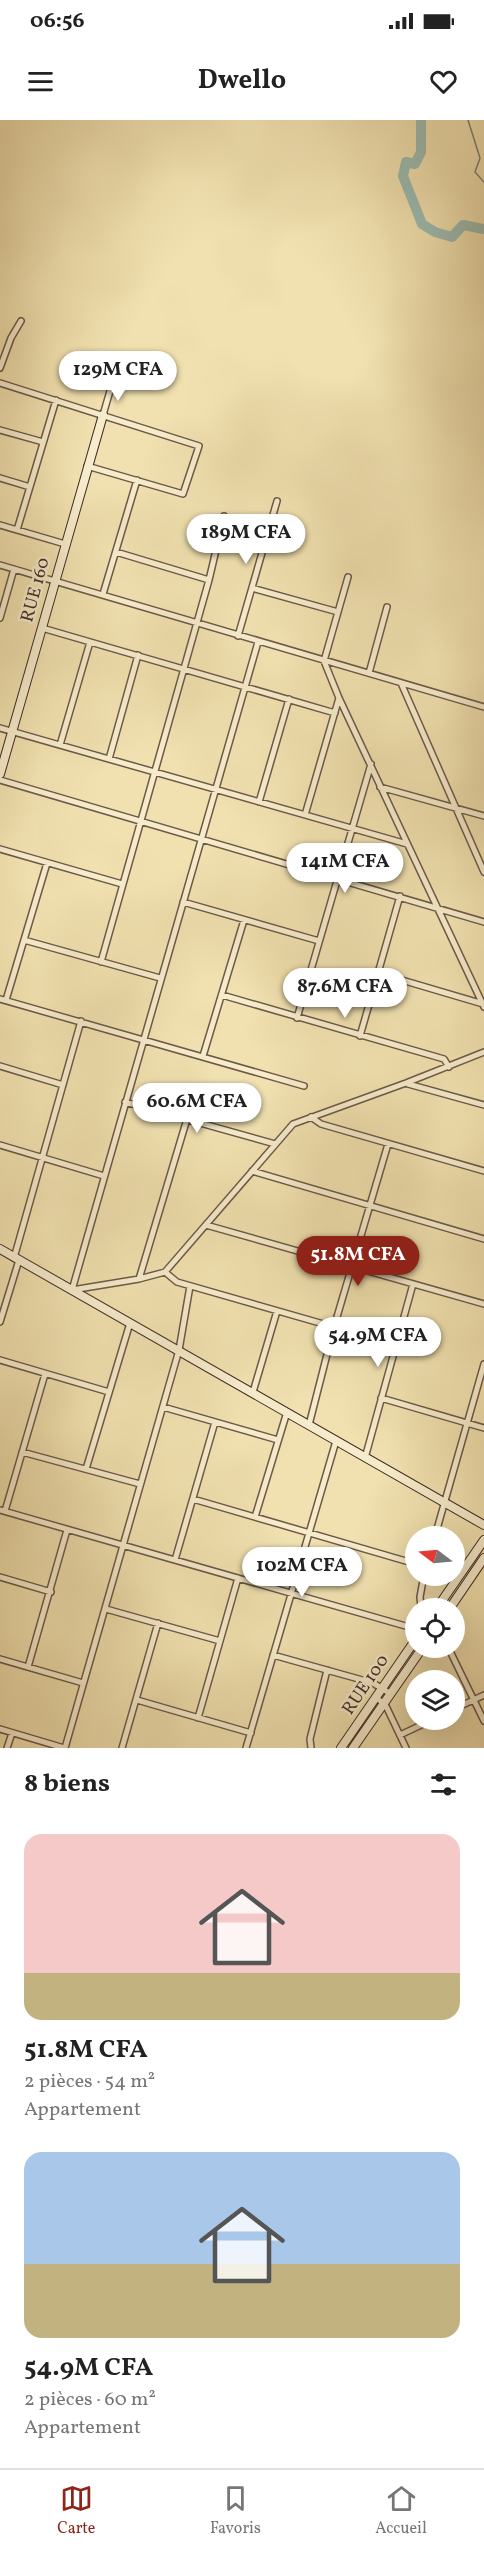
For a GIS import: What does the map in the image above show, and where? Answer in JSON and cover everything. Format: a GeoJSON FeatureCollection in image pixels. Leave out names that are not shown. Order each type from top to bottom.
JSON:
{"type":"FeatureCollection","features":[{"type":"Feature","properties":{"kind":"street"},"geometry":{"type":"LineString","coordinates":[[0,368],[11,338],[21,321]]}},
{"type":"Feature","properties":{"kind":"street"},"geometry":{"type":"LineString","coordinates":[[0,383],[199,446],[183,494],[87,466]]}},
{"type":"Feature","properties":{"kind":"street"},"geometry":{"type":"LineString","coordinates":[[103,415],[112,384]]}},
{"type":"Feature","properties":{"kind":"street"},"geometry":{"type":"LineString","coordinates":[[17,530],[56,400]]}},
{"type":"Feature","properties":{"kind":"street","name":"RUE 160"},"geometry":{"type":"LineString","coordinates":[[0,774],[103,415]]}},
{"type":"Feature","properties":{"kind":"street"},"geometry":{"type":"LineString","coordinates":[[0,430],[43,442]]}},
{"type":"Feature","properties":{"kind":"street"},"geometry":{"type":"LineString","coordinates":[[0,478],[30,487]]}},
{"type":"Feature","properties":{"kind":"street"},"geometry":{"type":"LineString","coordinates":[[103,594],[137,480]]}},
{"type":"Feature","properties":{"kind":"street"},"geometry":{"type":"LineString","coordinates":[[238,636],[277,501]]}},
{"type":"Feature","properties":{"kind":"street"},"geometry":{"type":"LineString","coordinates":[[100,962],[209,580],[224,516]]}},
{"type":"Feature","properties":{"kind":"street"},"geometry":{"type":"LineString","coordinates":[[0,525],[65,544]]}},
{"type":"Feature","properties":{"kind":"street"},"geometry":{"type":"LineString","coordinates":[[116,552],[209,580]]}},
{"type":"Feature","properties":{"kind":"street"},"geometry":{"type":"LineString","coordinates":[[0,565],[482,706],[484,715]]}},
{"type":"Feature","properties":{"kind":"street"},"geometry":{"type":"LineString","coordinates":[[0,618],[14,569]]}},
{"type":"Feature","properties":{"kind":"street"},"geometry":{"type":"LineString","coordinates":[[348,577],[324,661],[339,698],[483,1005]]}},
{"type":"Feature","properties":{"kind":"street"},"geometry":{"type":"LineString","coordinates":[[252,588],[338,612]]}},
{"type":"Feature","properties":{"kind":"street"},"geometry":{"type":"LineString","coordinates":[[369,674],[387,607]]}},
{"type":"Feature","properties":{"kind":"street"},"geometry":{"type":"LineString","coordinates":[[42,628],[334,713]]}},
{"type":"Feature","properties":{"kind":"street"},"geometry":{"type":"LineString","coordinates":[[60,744],[90,642]]}},
{"type":"Feature","properties":{"kind":"street"},"geometry":{"type":"LineString","coordinates":[[72,1290],[258,642]]}},
{"type":"Feature","properties":{"kind":"street"},"geometry":{"type":"LineString","coordinates":[[109,759],[138,655]]}},
{"type":"Feature","properties":{"kind":"street"},"geometry":{"type":"LineString","coordinates":[[401,683],[484,872]]}},
{"type":"Feature","properties":{"kind":"street"},"geometry":{"type":"LineString","coordinates":[[305,815],[339,698]]}},
{"type":"Feature","properties":{"kind":"street"},"geometry":{"type":"LineString","coordinates":[[259,802],[289,699]]}},
{"type":"Feature","properties":{"kind":"street"},"geometry":{"type":"LineString","coordinates":[[0,728],[407,844]]}},
{"type":"Feature","properties":{"kind":"street"},"geometry":{"type":"LineString","coordinates":[[297,1018],[371,764]]}},
{"type":"Feature","properties":{"kind":"street"},"geometry":{"type":"LineString","coordinates":[[0,780],[484,922]]}},
{"type":"Feature","properties":{"kind":"street"},"geometry":{"type":"LineString","coordinates":[[380,786],[484,816]]}},
{"type":"Feature","properties":{"kind":"street"},"geometry":{"type":"LineString","coordinates":[[0,849],[122,884]]}},
{"type":"Feature","properties":{"kind":"street"},"geometry":{"type":"LineString","coordinates":[[46,863],[24,940],[3,1000],[304,1086]]}},
{"type":"Feature","properties":{"kind":"street"},"geometry":{"type":"LineString","coordinates":[[360,1036],[400,896]]}},
{"type":"Feature","properties":{"kind":"street"},"geometry":{"type":"LineString","coordinates":[[183,902],[319,941]]}},
{"type":"Feature","properties":{"kind":"street"},"geometry":{"type":"LineString","coordinates":[[203,1056],[244,920]]}},
{"type":"Feature","properties":{"kind":"street"},"geometry":{"type":"LineString","coordinates":[[24,940],[160,978]]}},
{"type":"Feature","properties":{"kind":"street"},"geometry":{"type":"LineString","coordinates":[[378,974],[483,1005]]}},
{"type":"Feature","properties":{"kind":"street"},"geometry":{"type":"LineString","coordinates":[[222,995],[444,1059],[448,1067]]}},
{"type":"Feature","properties":{"kind":"street"},"geometry":{"type":"LineString","coordinates":[[0,1322],[42,1158],[81,1021]]}},
{"type":"Feature","properties":{"kind":"street"},"geometry":{"type":"LineString","coordinates":[[72,1290],[139,1279],[165,1272],[293,1124],[484,1052]]}},
{"type":"Feature","properties":{"kind":"street"},"geometry":{"type":"LineString","coordinates":[[0,1066],[63,1085]]}},
{"type":"Feature","properties":{"kind":"street"},"geometry":{"type":"LineString","coordinates":[[406,1083],[484,1105]]}},
{"type":"Feature","properties":{"kind":"street"},"geometry":{"type":"LineString","coordinates":[[125,1102],[275,1144]]}},
{"type":"Feature","properties":{"kind":"street"},"geometry":{"type":"LineString","coordinates":[[310,1116],[321,1124],[484,1171]]}},
{"type":"Feature","properties":{"kind":"street"},"geometry":{"type":"LineString","coordinates":[[139,1279],[186,1119]]}},
{"type":"Feature","properties":{"kind":"street"},"geometry":{"type":"LineString","coordinates":[[309,1425],[334,1327],[388,1144]]}},
{"type":"Feature","properties":{"kind":"street"},"geometry":{"type":"LineString","coordinates":[[0,1145],[104,1176]]}},
{"type":"Feature","properties":{"kind":"street"},"geometry":{"type":"LineString","coordinates":[[252,1171],[484,1239]]}},
{"type":"Feature","properties":{"kind":"street"},"geometry":{"type":"LineString","coordinates":[[206,1225],[484,1305]]}},
{"type":"Feature","properties":{"kind":"street"},"geometry":{"type":"LineString","coordinates":[[0,1249],[484,1525]]}},
{"type":"Feature","properties":{"kind":"street"},"geometry":{"type":"LineString","coordinates":[[165,1272],[177,1282],[334,1327]]}},
{"type":"Feature","properties":{"kind":"street"},"geometry":{"type":"LineString","coordinates":[[364,1458],[413,1284]]}},
{"type":"Feature","properties":{"kind":"street"},"geometry":{"type":"LineString","coordinates":[[0,1729],[64,1748],[179,1350],[190,1286]]}},
{"type":"Feature","properties":{"kind":"street"},"geometry":{"type":"LineString","coordinates":[[253,1392],[277,1311]]}},
{"type":"Feature","properties":{"kind":"street"},"geometry":{"type":"LineString","coordinates":[[86,1469],[130,1323]]}},
{"type":"Feature","properties":{"kind":"street"},"geometry":{"type":"LineString","coordinates":[[0,1360],[109,1392]]}},
{"type":"Feature","properties":{"kind":"street"},"geometry":{"type":"LineString","coordinates":[[438,1526],[484,1364]]}},
{"type":"Feature","properties":{"kind":"street"},"geometry":{"type":"LineString","coordinates":[[45,1374],[2,1511],[405,1626]]}},
{"type":"Feature","properties":{"kind":"street"},"geometry":{"type":"LineString","coordinates":[[381,1398],[484,1428]]}},
{"type":"Feature","properties":{"kind":"street"},"geometry":{"type":"LineString","coordinates":[[163,1407],[278,1440]]}},
{"type":"Feature","properties":{"kind":"street"},"geometry":{"type":"LineString","coordinates":[[255,1517],[287,1412]]}},
{"type":"Feature","properties":{"kind":"street"},"geometry":{"type":"LineString","coordinates":[[175,1560],[215,1422]]}},
{"type":"Feature","properties":{"kind":"street"},"geometry":{"type":"LineString","coordinates":[[246,1748],[336,1441]]}},
{"type":"Feature","properties":{"kind":"street"},"geometry":{"type":"LineString","coordinates":[[22,1452],[140,1484]]}},
{"type":"Feature","properties":{"kind":"street"},"geometry":{"type":"LineString","coordinates":[[193,1499],[405,1561]]}},
{"type":"Feature","properties":{"kind":"street"},"geometry":{"type":"LineString","coordinates":[[28,1667],[67,1530]]}},
{"type":"Feature","properties":{"kind":"street"},"geometry":{"type":"LineString","coordinates":[[444,1598],[484,1540]]}},
{"type":"Feature","properties":{"kind":"street"},"geometry":{"type":"LineString","coordinates":[[457,1598],[484,1558]]}},
{"type":"Feature","properties":{"kind":"street"},"geometry":{"type":"LineString","coordinates":[[0,1577],[51,1592]]}},
{"type":"Feature","properties":{"kind":"street"},"geometry":{"type":"LineString","coordinates":[[198,1718],[238,1578]]}},
{"type":"Feature","properties":{"kind":"street"},"geometry":{"type":"LineString","coordinates":[[106,1609],[220,1641]]}},
{"type":"Feature","properties":{"kind":"street"},"geometry":{"type":"LineString","coordinates":[[122,1748],[158,1623]]}},
{"type":"Feature","properties":{"kind":"street"},"geometry":{"type":"LineString","coordinates":[[273,1655],[373,1683],[391,1694]]}},
{"type":"Feature","properties":{"kind":"street","name":"RUE 100"},"geometry":{"type":"LineString","coordinates":[[341,1748],[405,1655]]}},
{"type":"Feature","properties":{"kind":"street"},"geometry":{"type":"LineString","coordinates":[[353,1748],[416,1658]]}},
{"type":"Feature","properties":{"kind":"street"},"geometry":{"type":"LineString","coordinates":[[453,1658],[484,1721]]}},
{"type":"Feature","properties":{"kind":"street"},"geometry":{"type":"LineString","coordinates":[[0,1659],[83,1683]]}},
{"type":"Feature","properties":{"kind":"street"},"geometry":{"type":"LineString","coordinates":[[311,1748],[309,1739],[327,1670]]}},
{"type":"Feature","properties":{"kind":"street"},"geometry":{"type":"LineString","coordinates":[[465,1704],[484,1695]]}},
{"type":"Feature","properties":{"kind":"street"},"geometry":{"type":"LineString","coordinates":[[376,1698],[385,1704],[406,1748]]}},
{"type":"Feature","properties":{"kind":"street"},"geometry":{"type":"LineString","coordinates":[[137,1700],[251,1733]]}},
{"type":"Feature","properties":{"kind":"street"},"geometry":{"type":"LineString","coordinates":[[400,1735],[411,1730]]}},
{"type":"Feature","properties":{"kind":"street"},"geometry":{"type":"LineString","coordinates":[[7,1748],[12,1733]]}},
{"type":"Feature","properties":{"kind":"waterway"},"geometry":{"type":"LineString","coordinates":[[421,120],[421,152],[415,164],[406,162],[403,176],[422,224],[435,232],[452,237],[463,225],[484,229]]}},
{"type":"Feature","properties":{"kind":"waterway"},"geometry":{"type":"LineString","coordinates":[[468,120],[480,158],[475,172],[484,182]]}}]}
